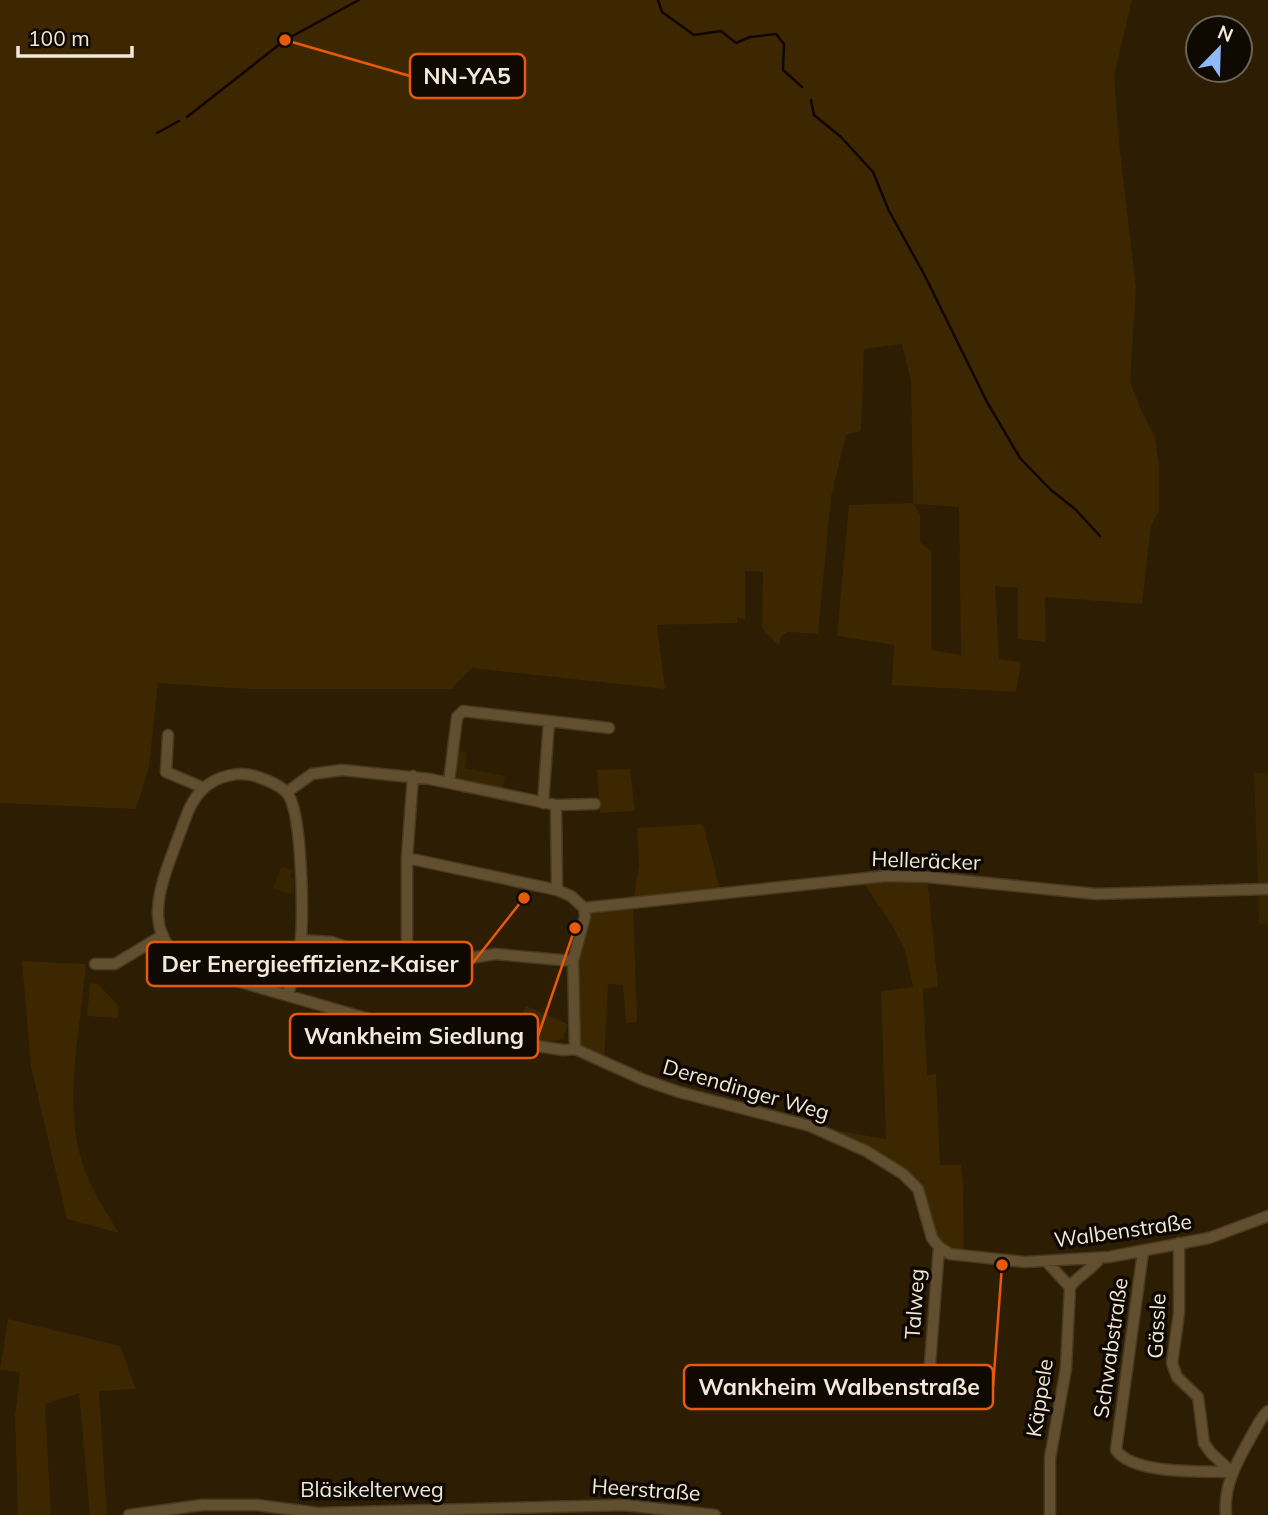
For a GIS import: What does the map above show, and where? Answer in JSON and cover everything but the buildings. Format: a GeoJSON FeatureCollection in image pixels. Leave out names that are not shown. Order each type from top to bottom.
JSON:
{"type":"FeatureCollection","features":[{"type":"Feature","properties":{"kind":"street"},"geometry":{"type":"LineString","coordinates":[[449,782],[459,713],[463,711],[609,728]]}},
{"type":"Feature","properties":{"kind":"street"},"geometry":{"type":"LineString","coordinates":[[543,803],[549,721]]}},
{"type":"Feature","properties":{"kind":"street"},"geometry":{"type":"LineString","coordinates":[[168,735],[166,772],[204,788]]}},
{"type":"Feature","properties":{"kind":"street"},"geometry":{"type":"LineString","coordinates":[[287,792],[304,778],[328,771],[413,776],[556,805],[595,804]]}},
{"type":"Feature","properties":{"kind":"street"},"geometry":{"type":"LineString","coordinates":[[288,996],[301,940],[296,812],[287,792],[255,775],[232,775],[204,788],[192,803],[160,888],[156,911],[163,935],[181,959],[192,967],[288,996],[376,1021],[563,1050],[575,1049],[573,961],[585,917],[584,908],[571,896],[556,890],[407,858]]}},
{"type":"Feature","properties":{"kind":"street"},"geometry":{"type":"LineString","coordinates":[[407,965],[407,858],[413,776]]}},
{"type":"Feature","properties":{"kind":"street"},"geometry":{"type":"LineString","coordinates":[[556,805],[556,890]]}},
{"type":"Feature","properties":{"kind":"street","name":"Helleräcker"},"geometry":{"type":"LineString","coordinates":[[584,908],[886,876],[927,877],[1096,894],[1268,889]]}},
{"type":"Feature","properties":{"kind":"street"},"geometry":{"type":"LineString","coordinates":[[95,964],[114,964],[163,935]]}},
{"type":"Feature","properties":{"kind":"street"},"geometry":{"type":"LineString","coordinates":[[301,940],[332,942],[388,962],[407,965],[428,965],[495,954],[573,961]]}},
{"type":"Feature","properties":{"kind":"street","name":"Derendinger Weg"},"geometry":{"type":"LineString","coordinates":[[575,1049],[643,1080],[810,1126],[866,1151],[903,1174],[918,1189],[932,1238],[939,1247]]}},
{"type":"Feature","properties":{"kind":"street","name":"Walbenstraße"},"geometry":{"type":"LineString","coordinates":[[939,1247],[950,1254],[1019,1261],[1100,1258],[1209,1238],[1268,1216]]}},
{"type":"Feature","properties":{"kind":"street","name":"Gässle"},"geometry":{"type":"LineString","coordinates":[[1179,1243],[1179,1313],[1172,1363],[1177,1377],[1198,1397],[1205,1443],[1211,1453],[1232,1472]]}},
{"type":"Feature","properties":{"kind":"street","name":"Talweg"},"geometry":{"type":"LineString","coordinates":[[930,1364],[939,1247]]}},
{"type":"Feature","properties":{"kind":"street","name":"Schwabstraße"},"geometry":{"type":"LineString","coordinates":[[1143,1252],[1116,1450],[1121,1457],[1154,1469],[1232,1472]]}},
{"type":"Feature","properties":{"kind":"street"},"geometry":{"type":"LineString","coordinates":[[1046,1261],[1070,1287],[1076,1278],[1095,1265],[1100,1258]]}},
{"type":"Feature","properties":{"kind":"street","name":"Käppele"},"geometry":{"type":"LineString","coordinates":[[1050,1515],[1050,1458],[1066,1368],[1070,1287]]}},
{"type":"Feature","properties":{"kind":"street"},"geometry":{"type":"LineString","coordinates":[[1226,1515],[1226,1494],[1232,1472],[1268,1411]]}},
{"type":"Feature","properties":{"kind":"street","name":"Bläsikelterweg"},"geometry":{"type":"LineString","coordinates":[[129,1515],[202,1505],[257,1504],[318,1513],[575,1505]]}},
{"type":"Feature","properties":{"kind":"street","name":"Heerstraße"},"geometry":{"type":"LineString","coordinates":[[575,1505],[624,1505],[715,1515]]}},
{"type":"Feature","properties":{"kind":"shaded area"},"geometry":{"type":"Polygon","coordinates":[[[0,0],[1132,0],[1114,75],[1136,288],[1130,382],[1155,437],[1159,467],[1159,511],[1151,526],[1142,604],[1045,597],[1046,642],[1018,639],[1018,588],[995,586],[999,659],[1021,662],[1016,692],[892,685],[894,645],[837,636],[849,505],[913,503],[911,381],[902,344],[864,349],[861,431],[846,435],[831,497],[818,634],[788,632],[781,636],[779,646],[762,628],[763,572],[745,571],[745,619],[737,618],[737,623],[657,625],[665,689],[472,668],[451,689],[249,689],[158,683],[149,767],[136,809],[0,803],[0,0]],[[914,504],[920,514],[920,542],[931,552],[931,650],[961,655],[959,507],[914,504]]]}},
{"type":"Feature","properties":{"kind":"shaded area"},"geometry":{"type":"Polygon","coordinates":[[[452,750],[467,752],[465,768],[505,776],[502,793],[449,782],[452,750]]]}},
{"type":"Feature","properties":{"kind":"shaded area"},"geometry":{"type":"Polygon","coordinates":[[[630,769],[635,811],[600,813],[597,770],[630,769]]]}},
{"type":"Feature","properties":{"kind":"shaded area"},"geometry":{"type":"Polygon","coordinates":[[[1254,772],[1268,774],[1268,924],[1259,924],[1254,772]]]}},
{"type":"Feature","properties":{"kind":"shaded area"},"geometry":{"type":"Polygon","coordinates":[[[703,824],[721,893],[633,903],[637,1022],[626,1023],[623,985],[608,984],[604,1062],[575,1049],[573,961],[584,908],[633,902],[639,866],[637,828],[703,824]]]}},
{"type":"Feature","properties":{"kind":"shaded area"},"geometry":{"type":"Polygon","coordinates":[[[282,866],[293,871],[290,877],[294,879],[294,889],[291,895],[273,887],[282,866]]]}},
{"type":"Feature","properties":{"kind":"shaded area"},"geometry":{"type":"Polygon","coordinates":[[[927,877],[938,987],[923,989],[927,1075],[936,1074],[940,1165],[961,1165],[964,1255],[939,1247],[918,1189],[903,1174],[810,1126],[886,1139],[881,991],[913,987],[905,950],[892,925],[861,879],[927,877]]]}},
{"type":"Feature","properties":{"kind":"shaded area"},"geometry":{"type":"Polygon","coordinates":[[[22,961],[86,964],[75,1063],[74,1114],[77,1139],[89,1181],[119,1233],[67,1219],[31,1067],[22,961]]]}},
{"type":"Feature","properties":{"kind":"shaded area"},"geometry":{"type":"Polygon","coordinates":[[[90,983],[98,984],[118,1005],[118,1018],[87,1016],[90,983]]]}},
{"type":"Feature","properties":{"kind":"shaded area"},"geometry":{"type":"Polygon","coordinates":[[[526,1006],[568,1024],[563,1039],[549,1042],[514,1036],[526,1006]]]}},
{"type":"Feature","properties":{"kind":"shaded area"},"geometry":{"type":"Polygon","coordinates":[[[8,1319],[120,1346],[136,1389],[99,1391],[107,1515],[90,1515],[79,1393],[45,1404],[51,1515],[18,1515],[15,1417],[20,1372],[0,1370],[8,1319]]]}},
{"type":"Feature","properties":{"kind":"waterway"},"geometry":{"type":"LineString","coordinates":[[187,117],[285,40],[359,0]]}},
{"type":"Feature","properties":{"kind":"waterway"},"geometry":{"type":"LineString","coordinates":[[658,0],[662,12],[694,35],[721,31],[736,43],[750,37],[776,34],[784,44],[783,70],[802,87]]}},
{"type":"Feature","properties":{"kind":"waterway"},"geometry":{"type":"LineString","coordinates":[[811,100],[814,115],[841,137],[873,172],[889,211],[924,274],[987,402],[1020,458],[1100,536]]}},
{"type":"Feature","properties":{"kind":"waterway"},"geometry":{"type":"LineString","coordinates":[[157,133],[179,121]]}},
{"type":"Feature","properties":{"kind":"place","name":"NN-YA5"},"geometry":{"type":"Point","coordinates":[285,40]}},
{"type":"Feature","properties":{"kind":"place","name":"Der Energieeffizienz-Kaiser"},"geometry":{"type":"Point","coordinates":[524,898]}},
{"type":"Feature","properties":{"kind":"place","name":"Wankheim Siedlung"},"geometry":{"type":"Point","coordinates":[575,928]}},
{"type":"Feature","properties":{"kind":"place","name":"Wankheim Walbenstraße"},"geometry":{"type":"Point","coordinates":[1002,1265]}}]}
